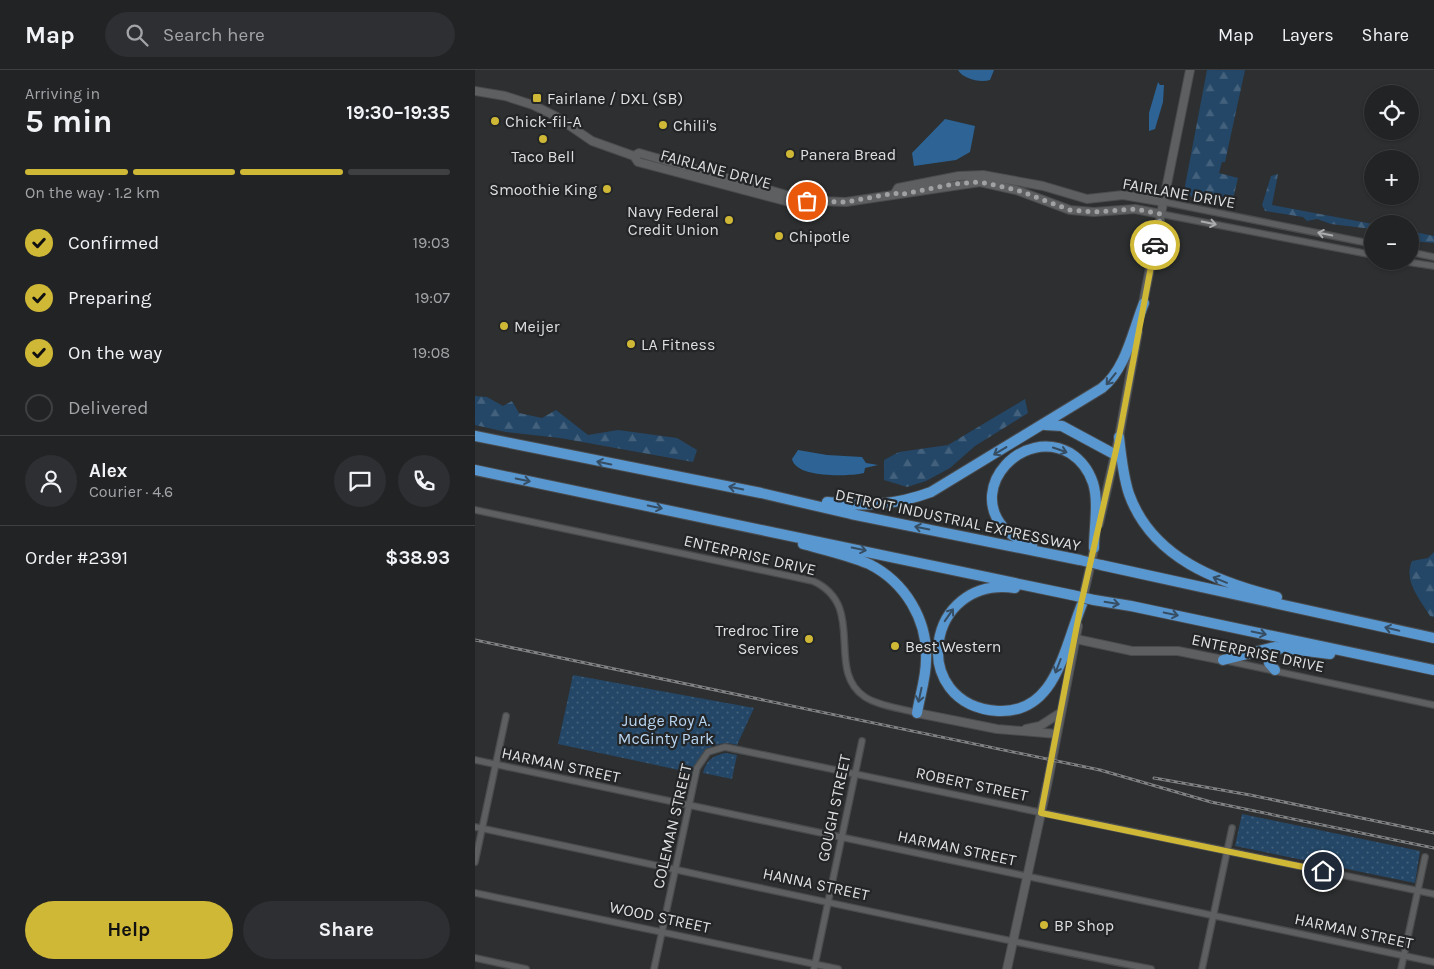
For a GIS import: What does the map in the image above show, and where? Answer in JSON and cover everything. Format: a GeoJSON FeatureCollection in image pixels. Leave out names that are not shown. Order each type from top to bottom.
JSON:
{"type":"FeatureCollection","features":[{"type":"Feature","properties":{"kind":"highway"},"geometry":{"type":"LineString","coordinates":[[761,493],[851,506],[879,505],[904,501],[948,483],[1103,388],[1111,380],[1122,361],[1143,302]]}},
{"type":"Feature","properties":{"kind":"highway"},"geometry":{"type":"LineString","coordinates":[[1041,426],[1062,426],[1114,454]]}},
{"type":"Feature","properties":{"kind":"highway","name":"DETROIT INDUSTRIAL EXPRESSWAY"},"geometry":{"type":"LineString","coordinates":[[475,436],[1038,551],[1434,638]]}},
{"type":"Feature","properties":{"kind":"highway"},"geometry":{"type":"LineString","coordinates":[[1119,437],[1125,480],[1132,502],[1152,533],[1177,556],[1199,570],[1240,588],[1301,603],[1350,620]]}},
{"type":"Feature","properties":{"kind":"highway"},"geometry":{"type":"LineString","coordinates":[[1038,551],[1003,527],[995,511],[993,497],[997,479],[1008,461],[1024,451],[1041,447],[1056,448],[1068,453],[1088,471],[1095,495],[1094,548]]}},
{"type":"Feature","properties":{"kind":"highway"},"geometry":{"type":"LineString","coordinates":[[475,470],[1434,671]]}},
{"type":"Feature","properties":{"kind":"highway"},"geometry":{"type":"LineString","coordinates":[[725,522],[750,532],[856,559],[879,570],[897,584],[916,611],[925,638],[925,671],[917,713]]}},
{"type":"Feature","properties":{"kind":"highway"},"geometry":{"type":"LineString","coordinates":[[1052,591],[1006,587],[984,590],[971,594],[949,613],[942,625],[937,654],[946,682],[957,694],[981,708],[995,710],[1008,711],[1031,704],[1048,687],[1054,676],[1081,604]]}},
{"type":"Feature","properties":{"kind":"highway"},"geometry":{"type":"LineString","coordinates":[[1223,660],[1264,649],[1286,647],[1434,671]]}},
{"type":"Feature","properties":{"kind":"highway"},"geometry":{"type":"LineString","coordinates":[[1275,670],[1269,663],[1270,656],[1275,650],[1286,647]]}},
{"type":"Feature","properties":{"kind":"main road"},"geometry":{"type":"LineString","coordinates":[[1007,969],[1041,813],[1076,639],[1081,604],[1119,437],[1143,302],[1191,70]]}},
{"type":"Feature","properties":{"kind":"main road","name":"FAIRLANE DRIVE"},"geometry":{"type":"LineString","coordinates":[[475,91],[505,96],[533,105],[557,117],[592,141],[634,156],[639,153],[790,196],[794,200],[846,202],[895,193],[899,195],[953,184],[980,182],[1003,185],[1070,210],[1094,212],[1135,209],[1161,214]]}},
{"type":"Feature","properties":{"kind":"main road","name":"FAIRLANE DRIVE"},"geometry":{"type":"LineString","coordinates":[[895,193],[898,188],[959,176],[976,175],[1023,181],[1075,196],[1096,199],[1113,196],[1131,196],[1164,202]]}},
{"type":"Feature","properties":{"kind":"main road"},"geometry":{"type":"LineString","coordinates":[[1040,200],[1041,192],[1044,191],[1067,197],[1075,196]]}},
{"type":"Feature","properties":{"kind":"main road"},"geometry":{"type":"LineString","coordinates":[[1070,210],[1104,208],[1114,199],[1113,196]]}},
{"type":"Feature","properties":{"kind":"main road","name":"ENTERPRISE DRIVE"},"geometry":{"type":"LineString","coordinates":[[1076,639],[1132,651],[1178,651],[1223,660]]}},
{"type":"Feature","properties":{"kind":"main road","name":"ENTERPRISE DRIVE"},"geometry":{"type":"LineString","coordinates":[[917,713],[976,726],[1057,734]]}},
{"type":"Feature","properties":{"kind":"main road"},"geometry":{"type":"LineString","coordinates":[[1010,730],[1040,726],[1060,713]]}},
{"type":"Feature","properties":{"kind":"street","name":"FAIRLANE DRIVE"},"geometry":{"type":"LineString","coordinates":[[1164,202],[1364,242]]}},
{"type":"Feature","properties":{"kind":"street","name":"FAIRLANE DRIVE"},"geometry":{"type":"LineString","coordinates":[[1161,214],[1364,253]]}},
{"type":"Feature","properties":{"kind":"street"},"geometry":{"type":"LineString","coordinates":[[1419,254],[1434,257]]}},
{"type":"Feature","properties":{"kind":"street"},"geometry":{"type":"LineString","coordinates":[[1419,264],[1434,266]]}},
{"type":"Feature","properties":{"kind":"street","name":"ENTERPRISE DRIVE"},"geometry":{"type":"LineString","coordinates":[[475,510],[817,583],[833,595],[840,607],[844,620],[848,670],[855,688],[871,700],[917,713]]}},
{"type":"Feature","properties":{"kind":"street","name":"ENTERPRISE DRIVE"},"geometry":{"type":"LineString","coordinates":[[1223,660],[1434,705]]}},
{"type":"Feature","properties":{"kind":"street"},"geometry":{"type":"LineString","coordinates":[[475,862],[506,716]]}},
{"type":"Feature","properties":{"kind":"street","name":"GOUGH STREET"},"geometry":{"type":"LineString","coordinates":[[815,967],[862,741]]}},
{"type":"Feature","properties":{"kind":"street","name":"ROBERT STREET"},"geometry":{"type":"LineString","coordinates":[[709,751],[719,747],[733,747],[1434,894]]}},
{"type":"Feature","properties":{"kind":"street","name":"COLEMAN STREET"},"geometry":{"type":"LineString","coordinates":[[655,969],[699,762],[709,751]]}},
{"type":"Feature","properties":{"kind":"street","name":"HARMAN STREET"},"geometry":{"type":"LineString","coordinates":[[475,760],[1434,962]]}},
{"type":"Feature","properties":{"kind":"street","name":"HANNA STREET"},"geometry":{"type":"LineString","coordinates":[[475,827],[829,901],[1013,942],[1151,969]]}},
{"type":"Feature","properties":{"kind":"street"},"geometry":{"type":"LineString","coordinates":[[1202,969],[1232,828]]}},
{"type":"Feature","properties":{"kind":"street"},"geometry":{"type":"LineString","coordinates":[[1401,969],[1425,857]]}},
{"type":"Feature","properties":{"kind":"street","name":"WOOD STREET"},"geometry":{"type":"LineString","coordinates":[[475,892],[815,967],[838,969]]}},
{"type":"Feature","properties":{"kind":"street"},"geometry":{"type":"LineString","coordinates":[[475,958],[526,969]]}},
{"type":"Feature","properties":{"kind":"green space"},"geometry":{"type":"Polygon","coordinates":[[[1207,70],[1245,70],[1225,162],[1222,162],[1219,173],[1238,178],[1233,199],[1213,203],[1192,197],[1187,192],[1185,186],[1207,70]]]}},
{"type":"Feature","properties":{"kind":"green space"},"geometry":{"type":"Polygon","coordinates":[[[1278,174],[1272,205],[1364,222],[1364,228],[1331,224],[1317,219],[1307,221],[1303,217],[1265,211],[1262,205],[1271,176],[1278,174]]]}},
{"type":"Feature","properties":{"kind":"green space"},"geometry":{"type":"Polygon","coordinates":[[[1419,233],[1434,236],[1434,243],[1419,242],[1419,233]]]}},
{"type":"Feature","properties":{"kind":"green space"},"geometry":{"type":"Polygon","coordinates":[[[475,396],[487,397],[503,406],[512,401],[519,413],[542,418],[556,410],[588,435],[618,430],[677,438],[697,450],[693,462],[560,438],[506,432],[475,425],[475,396]]]}},
{"type":"Feature","properties":{"kind":"green space"},"geometry":{"type":"Polygon","coordinates":[[[1025,399],[1028,413],[975,446],[950,468],[926,481],[907,487],[884,480],[884,460],[899,452],[948,445],[1025,399]]]}},
{"type":"Feature","properties":{"kind":"green space"},"geometry":{"type":"Polygon","coordinates":[[[1434,552],[1434,617],[1430,616],[1414,590],[1411,583],[1410,568],[1412,561],[1428,558],[1434,552]]]}},
{"type":"Feature","properties":{"kind":"green space","name":"Judge Roy A. McGinty Park"},"geometry":{"type":"Polygon","coordinates":[[[573,675],[754,708],[737,745],[722,744],[709,749],[699,759],[693,773],[558,744],[573,675]]]}},
{"type":"Feature","properties":{"kind":"green space"},"geometry":{"type":"Polygon","coordinates":[[[726,753],[737,755],[732,779],[703,773],[711,759],[726,753]]]}},
{"type":"Feature","properties":{"kind":"green space"},"geometry":{"type":"Polygon","coordinates":[[[1242,814],[1420,851],[1415,883],[1235,846],[1242,814]]]}},
{"type":"Feature","properties":{"kind":"shaded area"},"geometry":{"type":"Polygon","coordinates":[[[958,70],[994,70],[990,80],[981,81],[972,80],[958,70]]]}},
{"type":"Feature","properties":{"kind":"shaded area"},"geometry":{"type":"Polygon","coordinates":[[[1158,82],[1160,85],[1164,85],[1163,102],[1155,129],[1149,131],[1149,113],[1158,82]]]}},
{"type":"Feature","properties":{"kind":"shaded area"},"geometry":{"type":"Polygon","coordinates":[[[945,119],[975,126],[970,152],[956,160],[914,166],[912,153],[945,119]]]}},
{"type":"Feature","properties":{"kind":"shaded area"},"geometry":{"type":"Polygon","coordinates":[[[798,450],[827,455],[862,457],[866,463],[878,465],[865,468],[864,473],[859,474],[832,475],[811,473],[795,465],[792,459],[798,450]]]}},
{"type":"Feature","properties":{"kind":"railway"},"geometry":{"type":"LineString","coordinates":[[475,640],[1100,770],[1211,802],[1434,848]]}},
{"type":"Feature","properties":{"kind":"railway"},"geometry":{"type":"LineString","coordinates":[[1154,778],[1250,795],[1434,833]]}},
{"type":"Feature","properties":{"kind":"way so far"},"geometry":{"type":"LineString","coordinates":[[807,201],[846,202],[895,193],[899,195],[971,181],[995,183],[1070,210],[1103,212],[1135,209],[1161,214],[1155,245]]}},
{"type":"Feature","properties":{"kind":"place","name":"Fairlane / DXL (SB)"},"geometry":{"type":"Point","coordinates":[537,98]}},
{"type":"Feature","properties":{"kind":"place","name":"Chick-fil-A"},"geometry":{"type":"Point","coordinates":[495,121]}},
{"type":"Feature","properties":{"kind":"place","name":"Chili's"},"geometry":{"type":"Point","coordinates":[663,125]}},
{"type":"Feature","properties":{"kind":"place","name":"Taco Bell"},"geometry":{"type":"Point","coordinates":[543,139]}},
{"type":"Feature","properties":{"kind":"place","name":"Panera Bread"},"geometry":{"type":"Point","coordinates":[790,154]}},
{"type":"Feature","properties":{"kind":"place","name":"Smoothie King"},"geometry":{"type":"Point","coordinates":[607,189]}},
{"type":"Feature","properties":{"kind":"place","name":"Navy Federal Credit Union"},"geometry":{"type":"Point","coordinates":[729,220]}},
{"type":"Feature","properties":{"kind":"place","name":"Chipotle"},"geometry":{"type":"Point","coordinates":[779,236]}},
{"type":"Feature","properties":{"kind":"place","name":"Meijer"},"geometry":{"type":"Point","coordinates":[504,326]}},
{"type":"Feature","properties":{"kind":"place","name":"LA Fitness"},"geometry":{"type":"Point","coordinates":[631,344]}},
{"type":"Feature","properties":{"kind":"place","name":"Tredroc Tire Services"},"geometry":{"type":"Point","coordinates":[809,639]}},
{"type":"Feature","properties":{"kind":"place","name":"Best Western"},"geometry":{"type":"Point","coordinates":[895,646]}},
{"type":"Feature","properties":{"kind":"place","name":"BP Shop"},"geometry":{"type":"Point","coordinates":[1044,925]}},
{"type":"Feature","properties":{"kind":"route"},"geometry":{"type":"LineString","coordinates":[[1155,245],[1119,437],[1081,604],[1076,639],[1041,813],[1323,871]]}}]}
